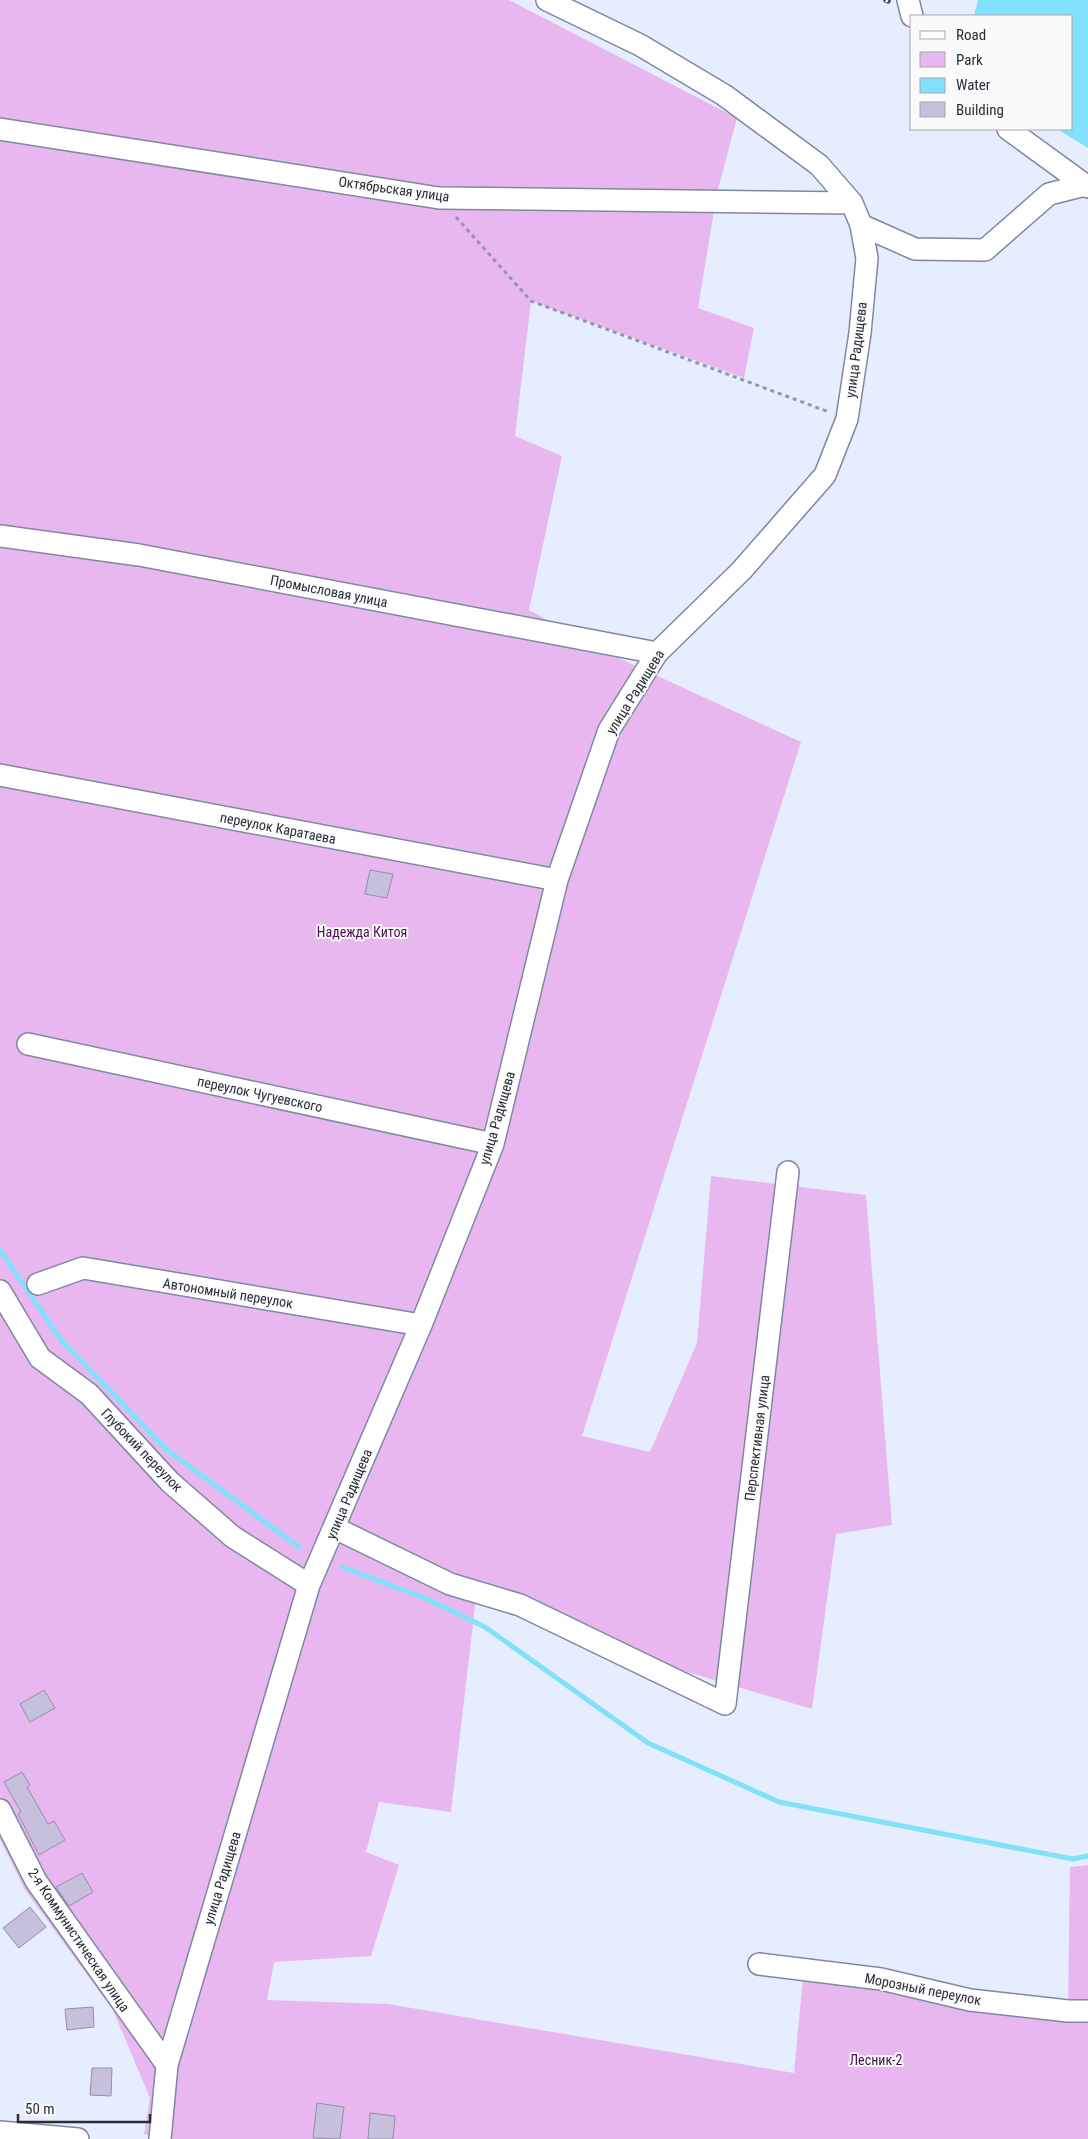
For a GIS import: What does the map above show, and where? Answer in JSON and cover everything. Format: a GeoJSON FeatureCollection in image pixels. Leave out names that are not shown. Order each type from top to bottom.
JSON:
{"type":"FeatureCollection","features":[{"type":"Feature","properties":{"kind":"street","name":"улица Радищева"},"geometry":{"type":"LineString","coordinates":[[160,2139],[166,2065],[309,1585],[421,1325],[492,1144],[557,880],[609,730],[656,653],[742,570],[825,475],[847,419],[860,333],[867,258],[861,225],[852,203],[819,165],[724,95],[640,45],[547,0]]}},
{"type":"Feature","properties":{"kind":"street"},"geometry":{"type":"LineString","coordinates":[[908,0],[912,15]]}},
{"type":"Feature","properties":{"kind":"street","name":"Октябрьская улица"},"geometry":{"type":"LineString","coordinates":[[0,129],[439,198],[852,203]]}},
{"type":"Feature","properties":{"kind":"street"},"geometry":{"type":"LineString","coordinates":[[1009,130],[1086,186]]}},
{"type":"Feature","properties":{"kind":"street"},"geometry":{"type":"LineString","coordinates":[[861,225],[915,249],[985,250],[1049,194],[1086,186]]}},
{"type":"Feature","properties":{"kind":"street","name":"Промысловая улица"},"geometry":{"type":"LineString","coordinates":[[0,536],[139,555],[656,653]]}},
{"type":"Feature","properties":{"kind":"street","name":"переулок Каратаева"},"geometry":{"type":"LineString","coordinates":[[0,775],[557,880]]}},
{"type":"Feature","properties":{"kind":"street","name":"переулок Чугуевского"},"geometry":{"type":"LineString","coordinates":[[28,1044],[492,1144]]}},
{"type":"Feature","properties":{"kind":"street","name":"Перспективная улица"},"geometry":{"type":"LineString","coordinates":[[335,1528],[450,1584],[520,1605],[725,1704],[788,1172]]}},
{"type":"Feature","properties":{"kind":"street","name":"Автономный переулок"},"geometry":{"type":"LineString","coordinates":[[38,1284],[83,1268],[421,1325]]}},
{"type":"Feature","properties":{"kind":"street","name":"Глубокий переулок"},"geometry":{"type":"LineString","coordinates":[[0,1292],[40,1358],[89,1394],[170,1482],[233,1537],[309,1585]]}},
{"type":"Feature","properties":{"kind":"street","name":"2-я Коммунистическая улица"},"geometry":{"type":"LineString","coordinates":[[0,1810],[36,1881],[166,2065]]}},
{"type":"Feature","properties":{"kind":"street","name":"Морозный переулок"},"geometry":{"type":"LineString","coordinates":[[759,1964],[881,1979],[970,2000],[1068,2011],[1088,2011]]}},
{"type":"Feature","properties":{"kind":"street"},"geometry":{"type":"LineString","coordinates":[[0,2132],[78,2139]]}},
{"type":"Feature","properties":{"kind":"path"},"geometry":{"type":"LineString","coordinates":[[439,198],[530,301],[847,419]]}},
{"type":"Feature","properties":{"kind":"green space","name":"Надежда Китоя"},"geometry":{"type":"Polygon","coordinates":[[[0,0],[509,0],[737,118],[717,193],[698,308],[754,328],[744,378],[531,301],[515,436],[562,456],[529,610],[610,654],[801,742],[582,1436],[650,1452],[697,1343],[711,1176],[866,1195],[892,1525],[836,1534],[812,1709],[630,1655],[478,1581],[451,1812],[379,1802],[366,1852],[399,1865],[371,1956],[274,1962],[267,2000],[388,2004],[794,2073],[804,1967],[1068,2011],[1070,1867],[1088,1865],[1088,2139],[161,2139],[144,2134],[150,2098],[113,2010],[25,1890],[0,1839],[0,0]]]}},
{"type":"Feature","properties":{"kind":"water"},"geometry":{"type":"Polygon","coordinates":[[[978,0],[1088,0],[1088,148],[1059,130],[1073,130],[1073,15],[974,15],[978,0]]]}},
{"type":"Feature","properties":{"kind":"building"},"geometry":{"type":"Polygon","coordinates":[[[370,870],[393,874],[387,898],[365,894],[370,870]]]}},
{"type":"Feature","properties":{"kind":"building"},"geometry":{"type":"Polygon","coordinates":[[[44,1690],[55,1708],[30,1722],[20,1704],[44,1690]]]}},
{"type":"Feature","properties":{"kind":"building"},"geometry":{"type":"Polygon","coordinates":[[[22,1772],[30,1785],[27,1787],[48,1824],[54,1821],[65,1840],[39,1855],[18,1814],[21,1812],[4,1782],[22,1772]]]}},
{"type":"Feature","properties":{"kind":"building"},"geometry":{"type":"Polygon","coordinates":[[[82,1873],[93,1892],[69,1906],[56,1887],[82,1873]]]}},
{"type":"Feature","properties":{"kind":"building"},"geometry":{"type":"Polygon","coordinates":[[[30,1907],[46,1927],[19,1948],[3,1928],[30,1907]]]}},
{"type":"Feature","properties":{"kind":"building"},"geometry":{"type":"Polygon","coordinates":[[[93,2007],[94,2027],[67,2030],[65,2009],[93,2007]]]}},
{"type":"Feature","properties":{"kind":"building"},"geometry":{"type":"Polygon","coordinates":[[[92,2068],[112,2068],[111,2096],[90,2095],[92,2068]]]}},
{"type":"Feature","properties":{"kind":"building"},"geometry":{"type":"Polygon","coordinates":[[[317,2103],[344,2107],[340,2139],[313,2138],[317,2103]]]}},
{"type":"Feature","properties":{"kind":"building"},"geometry":{"type":"Polygon","coordinates":[[[370,2113],[395,2116],[393,2139],[368,2139],[370,2113]]]}},
{"type":"Feature","properties":{"kind":"waterway"},"geometry":{"type":"LineString","coordinates":[[0,1250],[61,1340],[167,1450],[299,1547]]}},
{"type":"Feature","properties":{"kind":"waterway"},"geometry":{"type":"LineString","coordinates":[[342,1567],[427,1599],[485,1627],[648,1743],[779,1802],[1073,1859],[1088,1856]]}},
{"type":"Feature","properties":{"kind":"park label","name":"Лесник-2"},"geometry":{"type":"Point","coordinates":[876,2060]}}]}
